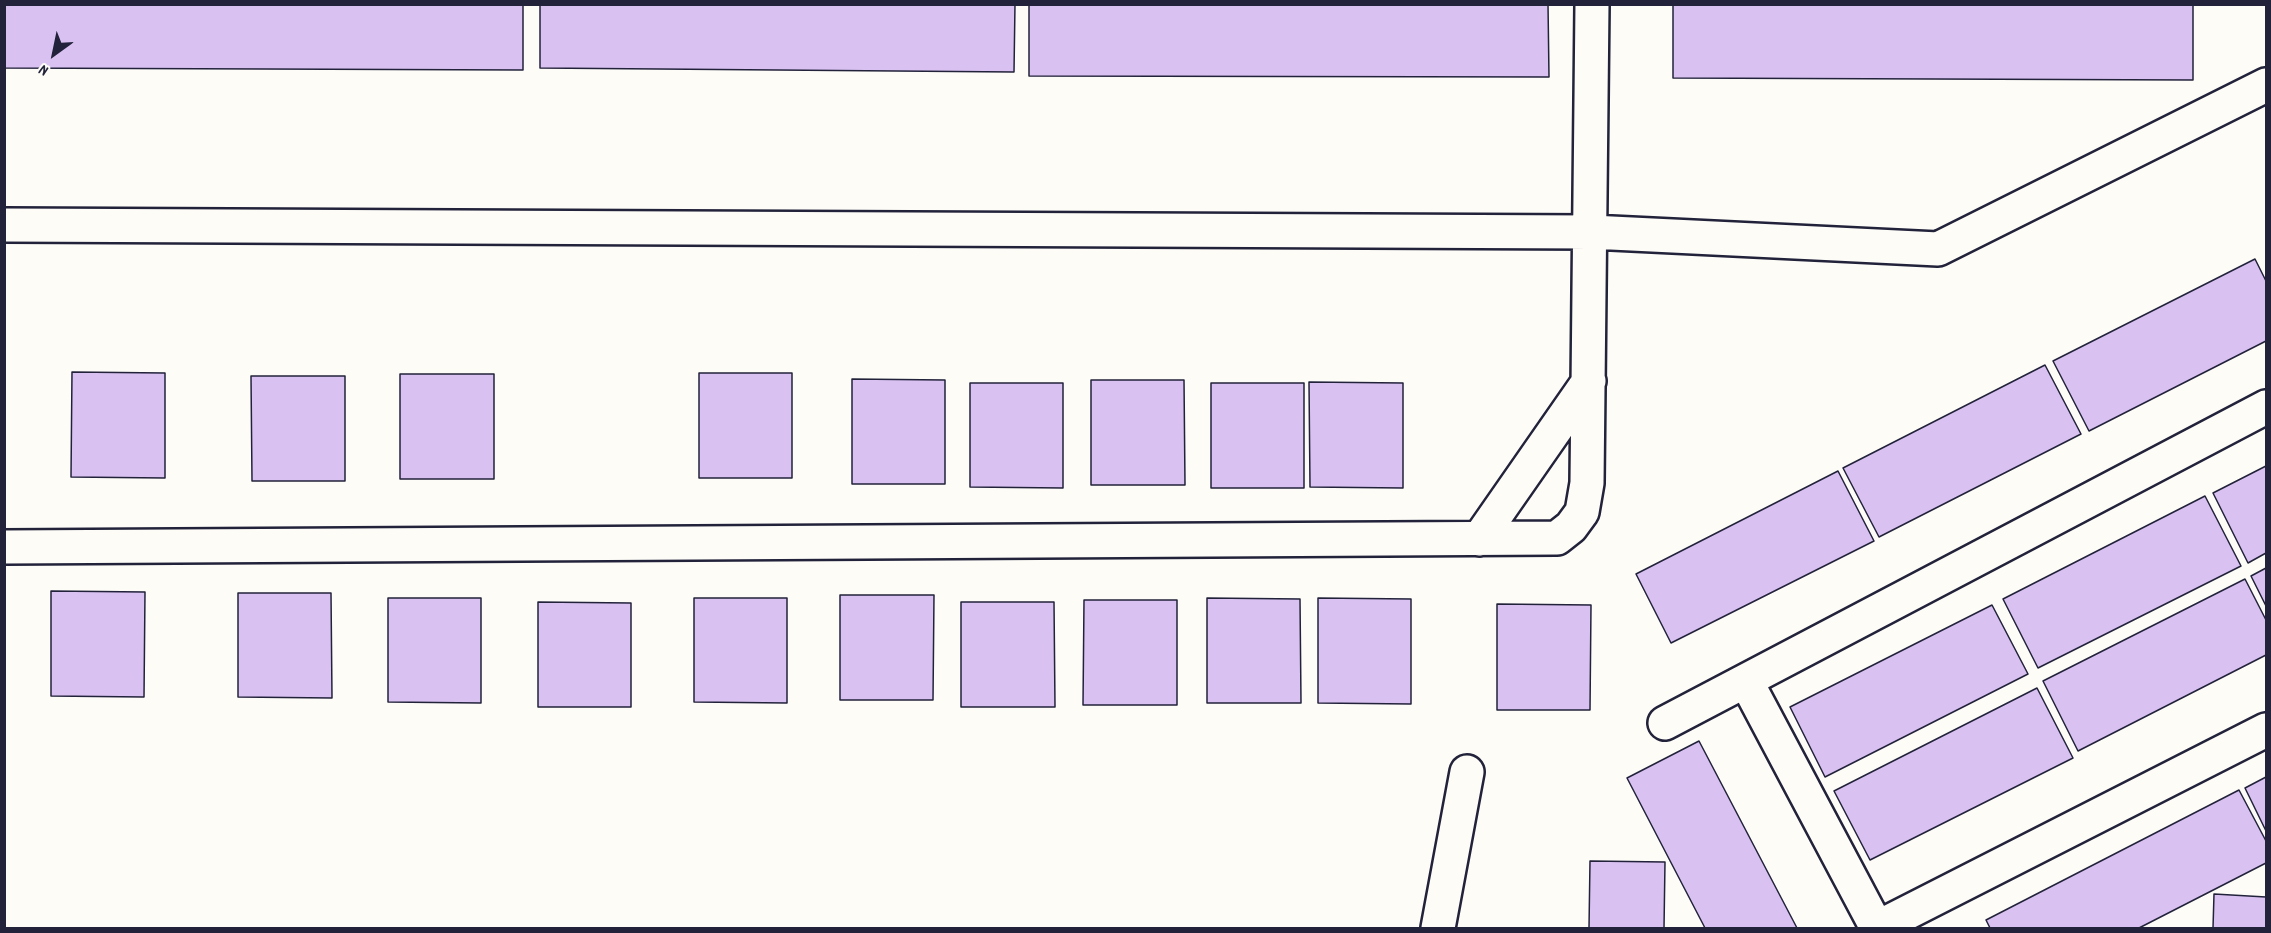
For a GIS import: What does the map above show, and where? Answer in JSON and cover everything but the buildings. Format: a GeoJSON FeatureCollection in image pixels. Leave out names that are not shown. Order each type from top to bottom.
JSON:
{"type":"FeatureCollection","features":[{"type":"Feature","properties":{"kind":"street"},"geometry":{"type":"LineString","coordinates":[[4,547],[1557,538],[1571,527],[1582,512],[1587,483],[1592,4]]}},
{"type":"Feature","properties":{"kind":"street"},"geometry":{"type":"LineString","coordinates":[[4,225],[1591,232],[1938,249],[2266,85]]}},
{"type":"Feature","properties":{"kind":"street"},"geometry":{"type":"LineString","coordinates":[[1479,539],[1589,381]]}},
{"type":"Feature","properties":{"kind":"street"},"geometry":{"type":"LineString","coordinates":[[1665,723],[2266,407]]}},
{"type":"Feature","properties":{"kind":"street"},"geometry":{"type":"LineString","coordinates":[[1746,681],[1877,928],[2266,730]]}},
{"type":"Feature","properties":{"kind":"street"},"geometry":{"type":"LineString","coordinates":[[1438,928],[1467,772]]}}]}
